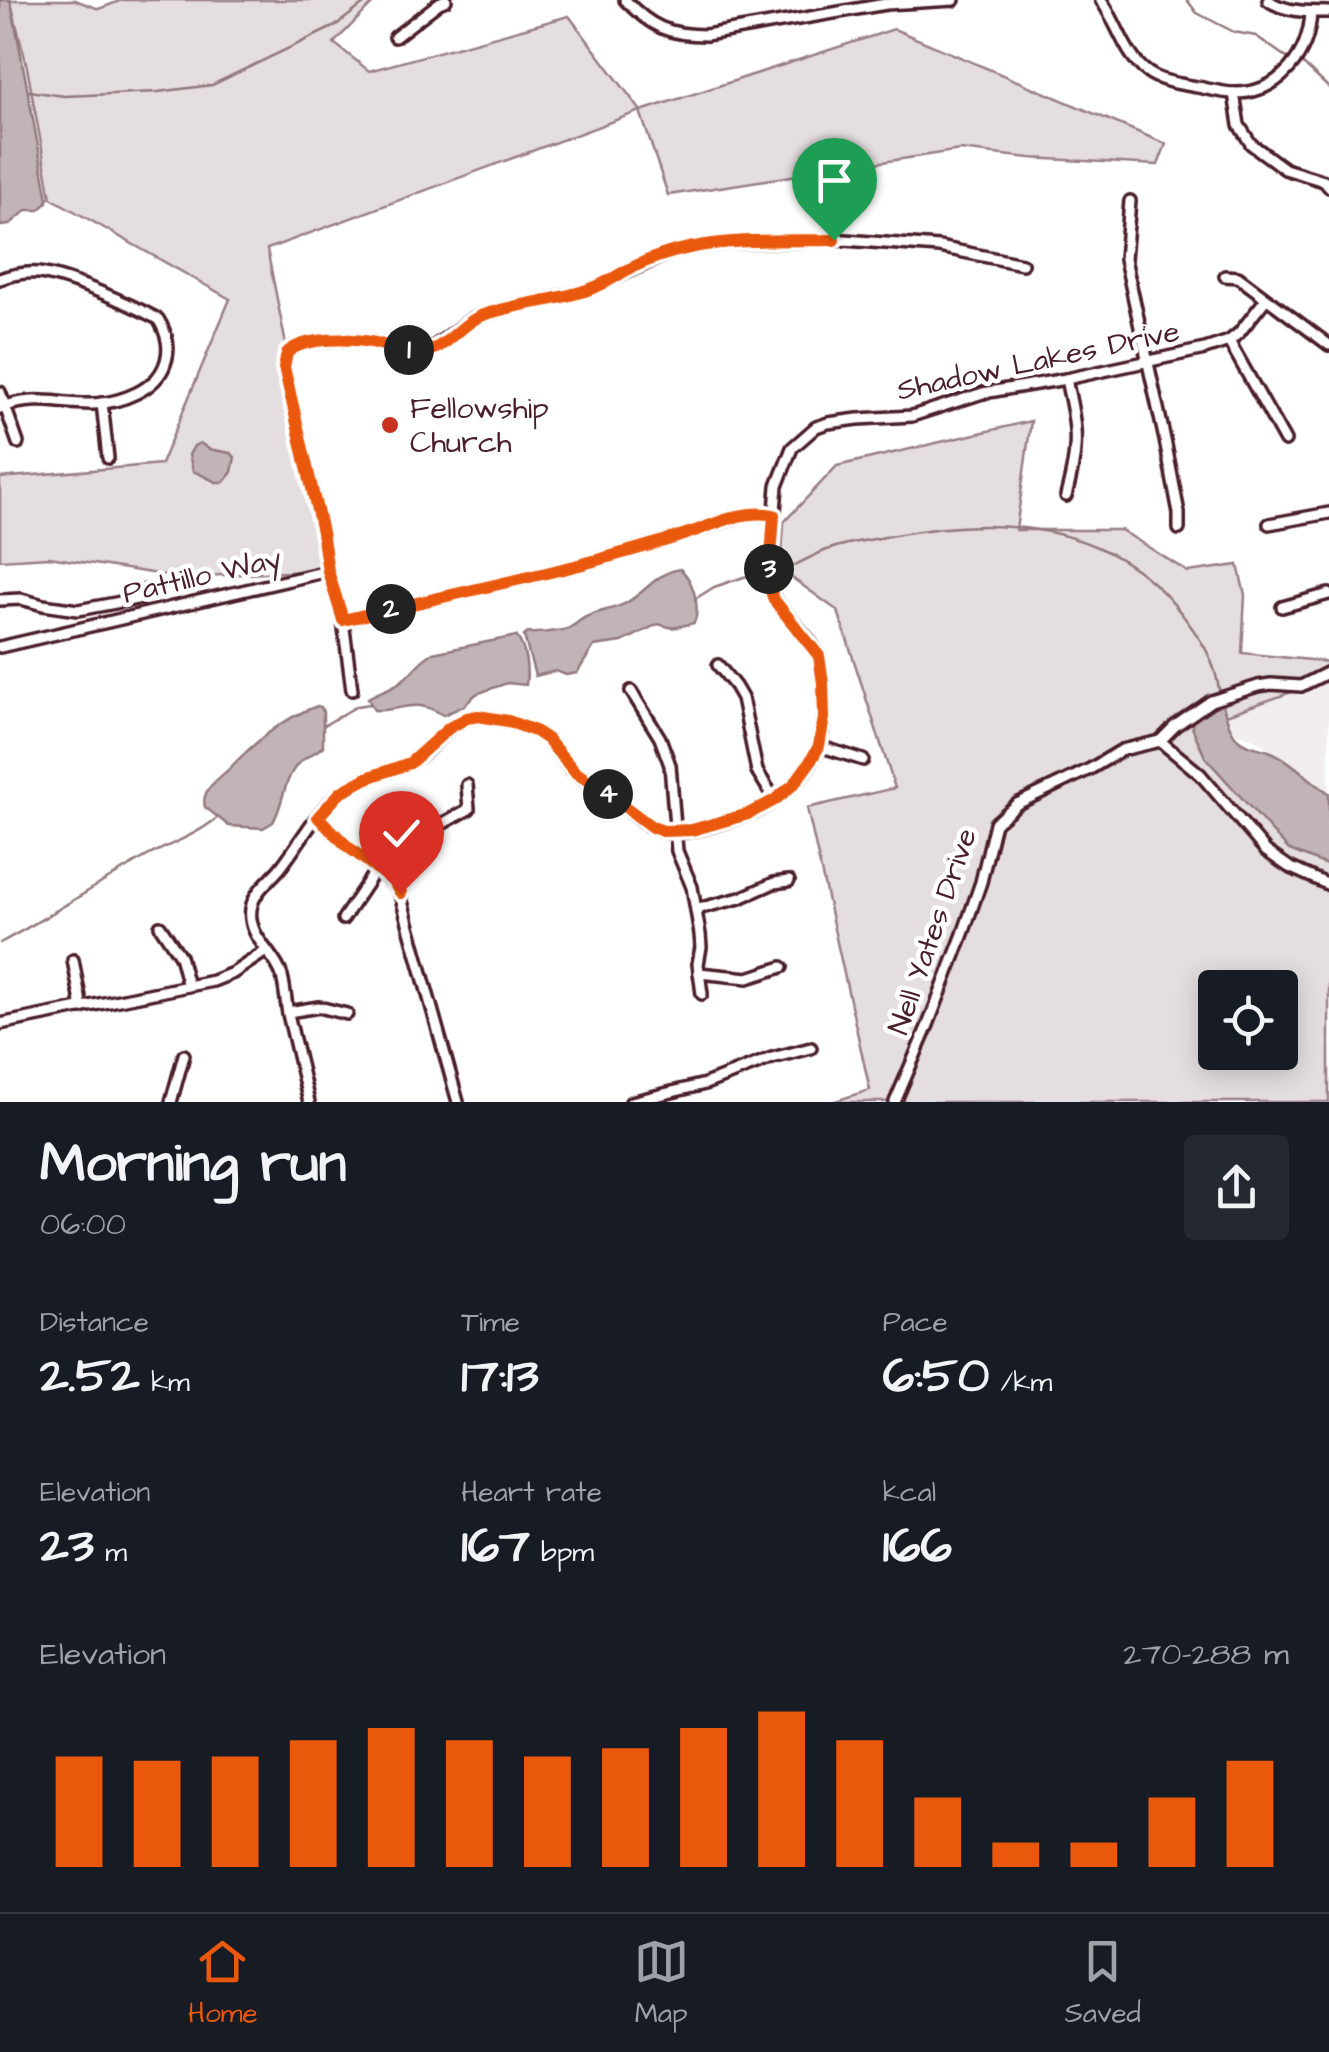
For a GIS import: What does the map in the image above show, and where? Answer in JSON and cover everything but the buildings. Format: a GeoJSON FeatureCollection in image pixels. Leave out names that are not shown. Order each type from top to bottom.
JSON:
{"type":"FeatureCollection","features":[{"type":"Feature","properties":{"kind":"street"},"geometry":{"type":"LineString","coordinates":[[394,37],[446,0]]}},
{"type":"Feature","properties":{"kind":"street"},"geometry":{"type":"LineString","coordinates":[[625,0],[646,22],[682,36],[706,36],[886,4],[954,0]]}},
{"type":"Feature","properties":{"kind":"street"},"geometry":{"type":"LineString","coordinates":[[832,0],[836,13]]}},
{"type":"Feature","properties":{"kind":"street"},"geometry":{"type":"LineString","coordinates":[[1101,0],[1131,55],[1148,72],[1173,83],[1234,94],[1277,80],[1299,58],[1310,30],[1310,12]]}},
{"type":"Feature","properties":{"kind":"street"},"geometry":{"type":"LineString","coordinates":[[1268,0],[1274,6],[1329,12]]}},
{"type":"Feature","properties":{"kind":"street"},"geometry":{"type":"LineString","coordinates":[[1234,94],[1238,124],[1251,144],[1285,169],[1324,182],[1329,188]]}},
{"type":"Feature","properties":{"kind":"street"},"geometry":{"type":"LineString","coordinates":[[1130,201],[1126,259],[1170,461],[1180,529]]}},
{"type":"Feature","properties":{"kind":"street","name":"Pattillo Way"},"geometry":{"type":"LineString","coordinates":[[0,647],[328,571],[284,367],[287,353],[298,345],[344,340],[428,351],[473,318],[588,290],[672,252],[711,244],[845,240],[939,247],[1022,264]]}},
{"type":"Feature","properties":{"kind":"street"},"geometry":{"type":"LineString","coordinates":[[0,279],[23,273],[58,278],[158,320],[168,342],[158,378],[147,388],[120,400],[94,404],[38,400],[2,407]]}},
{"type":"Feature","properties":{"kind":"street"},"geometry":{"type":"LineString","coordinates":[[1225,276],[1238,276],[1329,346]]}},
{"type":"Feature","properties":{"kind":"street"},"geometry":{"type":"LineString","coordinates":[[1266,299],[1229,340],[1285,441]]}},
{"type":"Feature","properties":{"kind":"street","name":"Shadow Lakes Drive"},"geometry":{"type":"LineString","coordinates":[[675,832],[748,814],[775,800],[794,784],[819,746],[824,718],[819,656],[774,600],[769,585],[777,486],[792,448],[828,423],[912,416],[983,393],[1148,362],[1229,340]]}},
{"type":"Feature","properties":{"kind":"street"},"geometry":{"type":"LineString","coordinates":[[1066,379],[1078,433],[1066,496]]}},
{"type":"Feature","properties":{"kind":"street"},"geometry":{"type":"LineString","coordinates":[[0,392],[2,407],[18,443]]}},
{"type":"Feature","properties":{"kind":"street"},"geometry":{"type":"LineString","coordinates":[[102,403],[108,458]]}},
{"type":"Feature","properties":{"kind":"street"},"geometry":{"type":"LineString","coordinates":[[1268,524],[1329,512]]}},
{"type":"Feature","properties":{"kind":"street"},"geometry":{"type":"LineString","coordinates":[[343,620],[576,566],[747,514],[774,515]]}},
{"type":"Feature","properties":{"kind":"street"},"geometry":{"type":"LineString","coordinates":[[328,571],[343,620],[352,690]]}},
{"type":"Feature","properties":{"kind":"street"},"geometry":{"type":"LineString","coordinates":[[0,600],[22,599],[78,610],[142,598],[146,590]]}},
{"type":"Feature","properties":{"kind":"street"},"geometry":{"type":"LineString","coordinates":[[1282,607],[1329,594]]}},
{"type":"Feature","properties":{"kind":"street"},"geometry":{"type":"LineString","coordinates":[[718,666],[742,698],[758,771],[775,800]]}},
{"type":"Feature","properties":{"kind":"street"},"geometry":{"type":"LineString","coordinates":[[1329,672],[1301,686],[1258,686],[1211,701],[1160,741],[1200,774],[1266,851],[1289,868],[1329,885]]}},
{"type":"Feature","properties":{"kind":"street"},"geometry":{"type":"LineString","coordinates":[[631,691],[670,765],[677,851],[696,908],[702,994]]}},
{"type":"Feature","properties":{"kind":"street"},"geometry":{"type":"LineString","coordinates":[[310,1102],[282,975],[252,924],[251,909],[262,885],[278,871],[341,792],[410,763],[449,728],[478,716],[535,731],[583,779],[652,827],[675,832]]}},
{"type":"Feature","properties":{"kind":"street","name":"Nell Yates Drive"},"geometry":{"type":"LineString","coordinates":[[895,1102],[975,900],[995,823],[1017,804],[1122,750],[1160,741]]}},
{"type":"Feature","properties":{"kind":"street"},"geometry":{"type":"LineString","coordinates":[[819,746],[864,760]]}},
{"type":"Feature","properties":{"kind":"street"},"geometry":{"type":"LineString","coordinates":[[343,920],[390,849],[469,809],[466,785]]}},
{"type":"Feature","properties":{"kind":"street"},"geometry":{"type":"LineString","coordinates":[[318,817],[348,847],[396,884],[401,893],[458,1102]]}},
{"type":"Feature","properties":{"kind":"street"},"geometry":{"type":"LineString","coordinates":[[696,908],[740,898],[774,882],[789,881]]}},
{"type":"Feature","properties":{"kind":"street"},"geometry":{"type":"LineString","coordinates":[[160,926],[180,956],[188,986]]}},
{"type":"Feature","properties":{"kind":"street"},"geometry":{"type":"LineString","coordinates":[[0,1024],[212,981],[233,973],[266,951]]}},
{"type":"Feature","properties":{"kind":"street"},"geometry":{"type":"LineString","coordinates":[[73,960],[82,1008]]}},
{"type":"Feature","properties":{"kind":"street"},"geometry":{"type":"LineString","coordinates":[[699,973],[748,978],[782,968]]}},
{"type":"Feature","properties":{"kind":"street"},"geometry":{"type":"LineString","coordinates":[[288,1012],[319,1006],[347,1014]]}},
{"type":"Feature","properties":{"kind":"street"},"geometry":{"type":"LineString","coordinates":[[631,1102],[705,1084],[810,1048]]}},
{"type":"Feature","properties":{"kind":"street"},"geometry":{"type":"LineString","coordinates":[[171,1102],[184,1055]]}},
{"type":"Feature","properties":{"kind":"shaded area"},"geometry":{"type":"Polygon","coordinates":[[[0,0],[10,0],[12,7],[48,199],[39,210],[27,210],[9,225],[0,226],[0,0]]]}},
{"type":"Feature","properties":{"kind":"shaded area"},"geometry":{"type":"Polygon","coordinates":[[[10,0],[75,0],[99,9],[122,0],[376,0],[334,43],[369,71],[569,16],[641,111],[894,29],[1166,144],[1158,165],[960,150],[668,195],[640,111],[267,249],[331,570],[177,577],[49,557],[0,560],[0,478],[161,464],[230,299],[51,198],[26,62],[10,0]]]}},
{"type":"Feature","properties":{"kind":"shaded area"},"geometry":{"type":"Polygon","coordinates":[[[1031,421],[1016,530],[1121,530],[1188,572],[1238,565],[1245,595],[1242,653],[1329,662],[1329,679],[1206,722],[1329,846],[1329,1102],[832,1102],[870,1090],[807,808],[895,788],[838,611],[781,570],[784,522],[837,466],[1031,421]]]}},
{"type":"Feature","properties":{"kind":"shaded area"},"geometry":{"type":"Polygon","coordinates":[[[200,443],[235,457],[232,472],[224,482],[193,471],[189,455],[200,443]]]}},
{"type":"Feature","properties":{"kind":"shaded area"},"geometry":{"type":"Polygon","coordinates":[[[680,569],[694,594],[694,623],[673,628],[658,624],[622,642],[594,646],[577,673],[566,675],[556,671],[535,676],[524,636],[528,633],[567,629],[588,616],[626,603],[664,574],[680,569]]]}},
{"type":"Feature","properties":{"kind":"shaded area"},"geometry":{"type":"Polygon","coordinates":[[[516,636],[526,659],[526,685],[507,683],[476,694],[464,706],[443,715],[423,706],[374,710],[368,698],[400,682],[433,653],[516,636]]]}},
{"type":"Feature","properties":{"kind":"shaded area"},"geometry":{"type":"Polygon","coordinates":[[[1329,679],[1329,794],[1288,769],[1274,752],[1254,739],[1205,723],[1329,679]]]}},
{"type":"Feature","properties":{"kind":"shaded area"},"geometry":{"type":"Polygon","coordinates":[[[1222,703],[1238,739],[1277,755],[1329,793],[1329,866],[1289,850],[1205,757],[1192,727],[1193,719],[1211,705],[1222,703]]]}},
{"type":"Feature","properties":{"kind":"shaded area"},"geometry":{"type":"Polygon","coordinates":[[[317,706],[323,712],[323,746],[296,766],[273,822],[263,828],[229,826],[205,807],[205,796],[211,786],[248,750],[280,725],[317,706]]]}},
{"type":"Feature","properties":{"kind":"waterway"},"geometry":{"type":"LineString","coordinates":[[29,91],[64,96],[212,85],[335,26],[369,0]]}},
{"type":"Feature","properties":{"kind":"waterway"},"geometry":{"type":"LineString","coordinates":[[1187,0],[1197,13],[1234,32],[1256,36],[1287,58]]}},
{"type":"Feature","properties":{"kind":"waterway"},"geometry":{"type":"LineString","coordinates":[[1302,63],[1329,88]]}},
{"type":"Feature","properties":{"kind":"waterway"},"geometry":{"type":"LineString","coordinates":[[781,572],[836,547],[929,529],[1010,527],[1086,542],[1120,559],[1152,582],[1181,613],[1202,642],[1220,695]]}},
{"type":"Feature","properties":{"kind":"waterway"},"geometry":{"type":"LineString","coordinates":[[695,599],[714,587],[759,572]]}},
{"type":"Feature","properties":{"kind":"waterway"},"geometry":{"type":"LineString","coordinates":[[323,726],[357,706],[370,704]]}},
{"type":"Feature","properties":{"kind":"waterway"},"geometry":{"type":"LineString","coordinates":[[0,943],[217,818]]}},
{"type":"Feature","properties":{"kind":"place","name":"Fellowship Church"},"geometry":{"type":"Point","coordinates":[390,425]}},
{"type":"Feature","properties":{"kind":"route"},"geometry":{"type":"LineString","coordinates":[[401,893],[392,880],[348,847],[318,817],[341,792],[410,763],[449,728],[478,716],[526,727],[547,739],[583,779],[652,827],[675,832],[692,830],[748,814],[775,800],[794,784],[819,746],[824,718],[819,656],[774,600],[769,570],[774,515],[764,513],[727,519],[576,566],[343,620],[328,571],[284,367],[287,353],[298,345],[315,341],[344,340],[428,351],[473,318],[588,290],[693,246],[834,240]]}}]}
